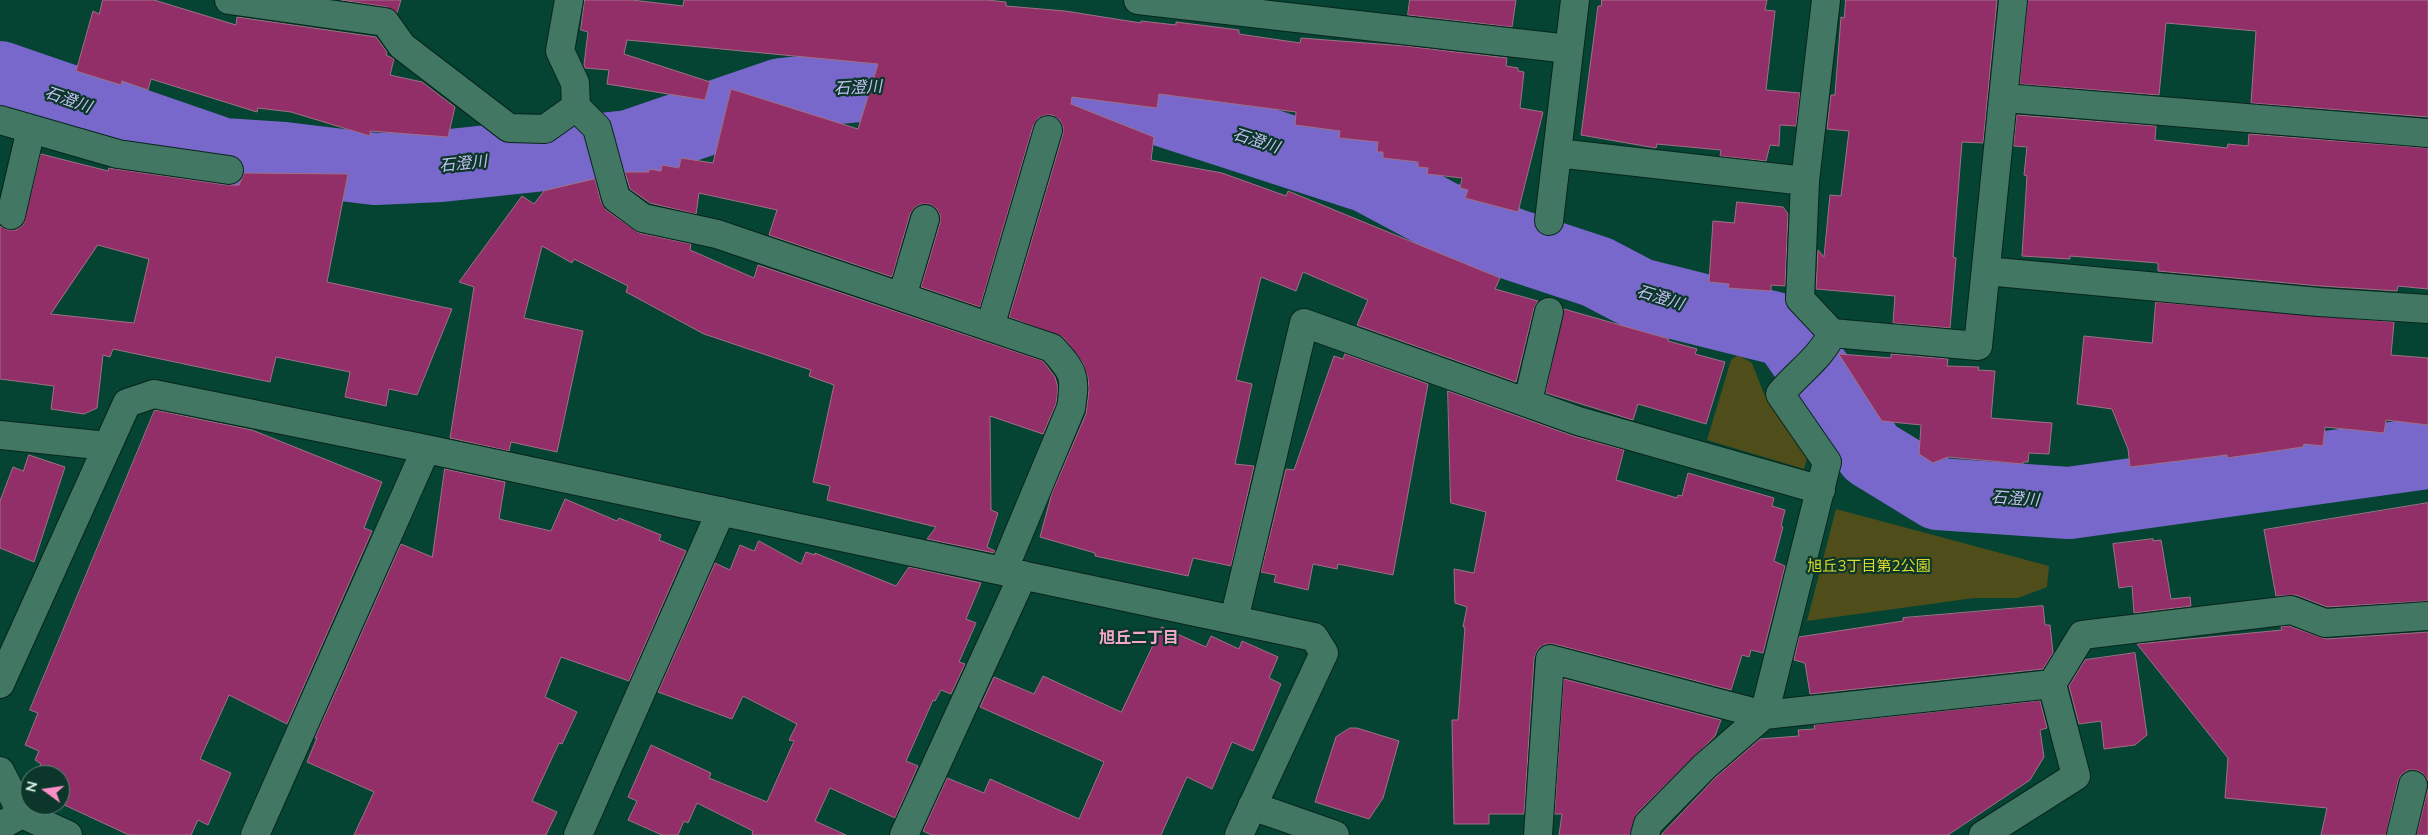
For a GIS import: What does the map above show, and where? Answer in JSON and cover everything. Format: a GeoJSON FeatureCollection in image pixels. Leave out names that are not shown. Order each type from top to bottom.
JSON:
{"type":"FeatureCollection","features":[{"type":"Feature","properties":{"kind":"street"},"geometry":{"type":"LineString","coordinates":[[229,0],[385,22],[402,46],[509,128],[544,129],[576,106]]}},
{"type":"Feature","properties":{"kind":"street"},"geometry":{"type":"LineString","coordinates":[[569,0],[560,51],[575,83],[576,106],[597,128],[616,198],[643,218],[717,234],[1052,348],[1066,364],[1075,382],[1071,408],[1013,573],[904,835]]}},
{"type":"Feature","properties":{"kind":"street"},"geometry":{"type":"LineString","coordinates":[[1138,0],[1570,48]]}},
{"type":"Feature","properties":{"kind":"street"},"geometry":{"type":"LineString","coordinates":[[1549,221],[1575,0]]}},
{"type":"Feature","properties":{"kind":"street"},"geometry":{"type":"LineString","coordinates":[[1826,0],[1806,181],[1800,299],[1828,341]]}},
{"type":"Feature","properties":{"kind":"street"},"geometry":{"type":"LineString","coordinates":[[1645,835],[1648,824],[1705,766],[1764,715],[1827,462],[1786,387],[1828,341],[1978,346],[2005,98],[2013,0]]}},
{"type":"Feature","properties":{"kind":"street"},"geometry":{"type":"LineString","coordinates":[[2005,98],[2428,133]]}},
{"type":"Feature","properties":{"kind":"street"},"geometry":{"type":"LineString","coordinates":[[0,120],[118,154],[229,170]]}},
{"type":"Feature","properties":{"kind":"street"},"geometry":{"type":"LineString","coordinates":[[11,215],[31,129]]}},
{"type":"Feature","properties":{"kind":"street"},"geometry":{"type":"LineString","coordinates":[[990,327],[1048,130]]}},
{"type":"Feature","properties":{"kind":"street"},"geometry":{"type":"LineString","coordinates":[[1557,152],[1806,181]]}},
{"type":"Feature","properties":{"kind":"street"},"geometry":{"type":"LineString","coordinates":[[902,297],[925,219]]}},
{"type":"Feature","properties":{"kind":"street"},"geometry":{"type":"LineString","coordinates":[[1986,271],[2318,302],[2428,309]]}},
{"type":"Feature","properties":{"kind":"street"},"geometry":{"type":"LineString","coordinates":[[1528,401],[1549,312]]}},
{"type":"Feature","properties":{"kind":"street"},"geometry":{"type":"LineString","coordinates":[[1234,620],[1304,323],[1528,401],[1578,421],[1821,490]]}},
{"type":"Feature","properties":{"kind":"street"},"geometry":{"type":"LineString","coordinates":[[0,684],[127,403],[154,394],[426,449],[1314,638],[1324,653],[1239,835]]}},
{"type":"Feature","properties":{"kind":"street"},"geometry":{"type":"LineString","coordinates":[[0,435],[107,446]]}},
{"type":"Feature","properties":{"kind":"street"},"geometry":{"type":"LineString","coordinates":[[255,835],[426,449]]}},
{"type":"Feature","properties":{"kind":"street"},"geometry":{"type":"LineString","coordinates":[[578,835],[720,511]]}},
{"type":"Feature","properties":{"kind":"street"},"geometry":{"type":"LineString","coordinates":[[1983,835],[2076,776],[2052,684],[2082,635],[2292,610],[2325,623],[2428,616]]}},
{"type":"Feature","properties":{"kind":"street"},"geometry":{"type":"LineString","coordinates":[[1538,835],[1550,659],[1764,715],[2052,684]]}},
{"type":"Feature","properties":{"kind":"street"},"geometry":{"type":"LineString","coordinates":[[0,771],[11,820],[68,835]]}},
{"type":"Feature","properties":{"kind":"street"},"geometry":{"type":"LineString","coordinates":[[2401,835],[2413,785]]}},
{"type":"Feature","properties":{"kind":"street"},"geometry":{"type":"LineString","coordinates":[[1252,806],[1335,835]]}},
{"type":"Feature","properties":{"kind":"green space"},"geometry":{"type":"Polygon","coordinates":[[[1738,355],[1752,363],[1764,394],[1810,449],[1804,469],[1707,440],[1731,360],[1738,355]]]}},
{"type":"Feature","properties":{"kind":"green space","name":"旭丘3丁目第2公園"},"geometry":{"type":"Polygon","coordinates":[[[1836,509],[2049,566],[2047,587],[2018,598],[1974,598],[1807,621],[1836,509]]]}},
{"type":"Feature","properties":{"kind":"building"},"geometry":{"type":"Polygon","coordinates":[[[103,0],[154,0],[236,25],[237,17],[376,37],[387,52],[386,55],[394,59],[390,75],[422,82],[455,107],[448,137],[370,131],[370,136],[291,112],[258,108],[257,112],[151,79],[148,90],[122,81],[121,85],[76,71],[93,11],[99,14],[103,0]]]}},
{"type":"Feature","properties":{"kind":"building"},"geometry":{"type":"Polygon","coordinates":[[[341,0],[401,0],[397,13],[387,7],[341,0]]]}},
{"type":"Feature","properties":{"kind":"building"},"geometry":{"type":"Polygon","coordinates":[[[585,0],[632,0],[683,6],[684,0],[987,0],[1006,2],[1006,6],[1065,11],[1141,23],[1141,21],[1176,25],[1176,22],[1239,30],[1239,34],[1300,43],[1301,38],[1405,46],[1507,58],[1506,66],[1518,68],[1518,71],[1524,72],[1520,108],[1543,112],[1518,212],[1465,198],[1468,190],[1460,188],[1462,178],[1427,174],[1428,168],[1418,167],[1418,162],[1383,158],[1383,152],[1377,152],[1378,142],[1339,138],[1340,131],[1295,125],[1296,112],[1159,94],[1157,108],[1072,97],[1071,104],[1154,137],[1151,160],[1222,173],[1286,196],[1288,191],[1500,278],[1495,289],[1538,301],[1534,308],[1516,382],[1357,325],[1368,300],[1303,272],[1296,291],[1261,277],[1236,380],[1252,384],[1235,464],[1254,466],[1231,566],[1193,558],[1188,576],[1095,556],[1095,553],[1040,537],[1052,493],[1086,414],[1089,390],[1088,378],[1083,363],[1064,338],[1009,317],[1063,134],[1060,120],[1053,115],[1045,115],[1038,118],[1033,126],[980,307],[921,287],[940,223],[940,215],[937,209],[930,204],[921,204],[915,207],[910,214],[892,277],[769,235],[777,210],[699,193],[696,214],[650,203],[630,189],[625,172],[649,172],[649,169],[661,171],[662,165],[679,168],[681,158],[713,163],[731,89],[858,129],[878,64],[627,40],[624,54],[710,82],[705,100],[607,84],[609,70],[585,68],[584,65],[588,32],[581,30],[585,0]]]}},
{"type":"Feature","properties":{"kind":"building"},"geometry":{"type":"Polygon","coordinates":[[[1410,0],[1516,0],[1512,27],[1408,15],[1410,0]]]}},
{"type":"Feature","properties":{"kind":"building"},"geometry":{"type":"Polygon","coordinates":[[[1602,0],[1767,0],[1765,10],[1775,11],[1766,90],[1800,93],[1796,126],[1780,125],[1779,146],[1770,145],[1766,161],[1720,156],[1721,150],[1657,144],[1656,148],[1581,135],[1598,6],[1601,6],[1602,0]]]}},
{"type":"Feature","properties":{"kind":"building"},"geometry":{"type":"Polygon","coordinates":[[[1846,0],[1997,0],[1983,143],[1962,142],[1953,257],[1956,258],[1950,328],[1893,323],[1895,296],[1816,289],[1818,250],[1824,257],[1830,195],[1841,196],[1849,131],[1827,129],[1831,95],[1835,95],[1841,17],[1844,18],[1846,0]]]}},
{"type":"Feature","properties":{"kind":"building"},"geometry":{"type":"Polygon","coordinates":[[[2028,0],[2428,0],[2428,117],[2251,103],[2256,31],[2166,23],[2159,95],[2020,84],[2028,0]]]}},
{"type":"Feature","properties":{"kind":"building"},"geometry":{"type":"Polygon","coordinates":[[[2017,115],[2156,126],[2155,140],[2227,148],[2228,144],[2248,146],[2249,134],[2428,148],[2428,289],[2398,286],[2397,291],[2320,286],[2158,271],[2158,263],[2070,256],[2070,259],[2022,256],[2027,176],[2024,175],[2027,147],[2014,146],[2017,115]]]}},
{"type":"Feature","properties":{"kind":"building"},"geometry":{"type":"Polygon","coordinates":[[[41,154],[108,171],[109,168],[227,185],[239,185],[244,173],[348,174],[327,282],[452,309],[417,395],[389,389],[386,406],[345,397],[350,372],[276,357],[270,382],[113,349],[110,357],[103,355],[97,408],[84,414],[51,409],[54,386],[0,379],[0,226],[8,230],[16,230],[23,225],[41,154]],[[98,245],[51,314],[134,323],[149,259],[98,245]]]}},
{"type":"Feature","properties":{"kind":"building"},"geometry":{"type":"Polygon","coordinates":[[[595,179],[601,202],[606,210],[639,233],[691,244],[690,250],[754,278],[758,265],[1043,361],[1055,377],[1058,388],[1056,404],[1043,434],[990,416],[991,510],[998,513],[987,547],[995,551],[994,553],[927,539],[936,527],[827,500],[830,486],[813,482],[834,385],[809,376],[811,370],[704,334],[626,292],[628,286],[574,259],[572,263],[542,246],[524,318],[583,331],[557,452],[511,442],[509,451],[450,438],[474,287],[459,282],[522,196],[534,204],[544,191],[595,179]]]}},
{"type":"Feature","properties":{"kind":"building"},"geometry":{"type":"Polygon","coordinates":[[[1737,202],[1783,207],[1788,214],[1785,286],[1771,285],[1771,291],[1728,288],[1729,284],[1709,282],[1713,221],[1734,223],[1737,202]]]}},
{"type":"Feature","properties":{"kind":"building"},"geometry":{"type":"Polygon","coordinates":[[[2156,302],[2394,322],[2391,355],[2428,358],[2428,425],[2386,420],[2384,433],[2325,427],[2323,446],[2304,444],[2303,447],[2227,458],[2227,455],[2130,467],[2128,449],[2112,409],[2077,404],[2084,336],[2152,343],[2156,302]]]}},
{"type":"Feature","properties":{"kind":"building"},"geometry":{"type":"Polygon","coordinates":[[[1564,309],[1669,339],[1668,341],[1697,349],[1695,354],[1725,362],[1706,424],[1638,404],[1633,420],[1546,393],[1564,309]]]}},
{"type":"Feature","properties":{"kind":"building"},"geometry":{"type":"Polygon","coordinates":[[[1345,354],[1428,384],[1393,575],[1338,564],[1337,569],[1313,564],[1308,590],[1274,582],[1276,575],[1261,572],[1286,469],[1294,470],[1334,356],[1343,359],[1345,354]]]}},
{"type":"Feature","properties":{"kind":"building"},"geometry":{"type":"Polygon","coordinates":[[[1839,354],[1891,358],[1891,354],[1948,359],[1947,366],[1979,367],[1978,370],[1995,371],[1991,418],[2052,423],[2049,454],[2029,453],[2028,462],[2023,462],[2023,464],[1948,457],[1933,463],[1919,454],[1921,425],[1882,421],[1839,354]]]}},
{"type":"Feature","properties":{"kind":"building"},"geometry":{"type":"Polygon","coordinates":[[[1448,391],[1573,436],[1624,450],[1616,480],[1677,498],[1678,495],[1682,496],[1688,473],[1774,498],[1772,506],[1785,510],[1781,526],[1783,527],[1774,561],[1785,566],[1763,653],[1751,650],[1749,657],[1742,655],[1731,690],[1554,644],[1545,644],[1538,649],[1534,658],[1524,814],[1489,814],[1489,824],[1454,824],[1452,720],[1458,720],[1465,627],[1463,627],[1467,607],[1455,603],[1454,569],[1474,573],[1486,512],[1451,503],[1448,391]]]}},
{"type":"Feature","properties":{"kind":"building"},"geometry":{"type":"Polygon","coordinates":[[[155,410],[252,430],[382,482],[364,528],[372,531],[287,724],[229,695],[200,759],[231,773],[208,825],[198,820],[191,835],[129,835],[70,808],[70,765],[41,765],[35,760],[39,751],[25,745],[38,713],[30,710],[155,410]]]}},
{"type":"Feature","properties":{"kind":"building"},"geometry":{"type":"Polygon","coordinates":[[[29,455],[65,467],[34,562],[0,548],[0,501],[13,467],[23,471],[29,455]]]}},
{"type":"Feature","properties":{"kind":"building"},"geometry":{"type":"Polygon","coordinates":[[[445,469],[505,482],[499,519],[551,531],[565,499],[617,521],[619,518],[661,535],[659,540],[686,551],[629,681],[561,657],[545,697],[577,712],[562,744],[559,743],[532,801],[557,812],[546,835],[354,835],[374,792],[307,762],[317,738],[315,738],[401,544],[432,557],[445,469]]]}},
{"type":"Feature","properties":{"kind":"building"},"geometry":{"type":"Polygon","coordinates":[[[2428,503],[2428,601],[2327,607],[2296,595],[2276,596],[2264,530],[2428,503]]]}},
{"type":"Feature","properties":{"kind":"building"},"geometry":{"type":"Polygon","coordinates":[[[2153,539],[2153,541],[2161,540],[2171,599],[2190,597],[2191,606],[2134,613],[2132,586],[2119,588],[2113,544],[2153,539]]]}},
{"type":"Feature","properties":{"kind":"building"},"geometry":{"type":"Polygon","coordinates":[[[759,541],[801,564],[806,552],[815,555],[815,553],[896,586],[909,567],[981,583],[966,619],[976,623],[959,662],[965,664],[951,694],[941,690],[935,701],[933,700],[906,761],[918,766],[895,818],[830,788],[815,821],[846,835],[752,835],[753,831],[697,803],[688,823],[684,821],[678,835],[662,835],[628,820],[637,801],[628,797],[651,745],[711,773],[709,778],[767,802],[794,741],[789,740],[797,724],[743,696],[732,719],[658,692],[715,563],[730,570],[740,545],[754,551],[759,541]]]}},
{"type":"Feature","properties":{"kind":"building"},"geometry":{"type":"Polygon","coordinates":[[[2043,606],[2045,625],[2050,625],[2053,653],[2043,669],[1810,694],[1805,663],[1794,660],[1799,637],[1903,621],[1903,618],[2043,606]]]}},
{"type":"Feature","properties":{"kind":"building"},"geometry":{"type":"Polygon","coordinates":[[[2289,626],[2326,639],[2428,632],[2428,781],[2423,773],[2416,770],[2408,770],[2401,775],[2386,835],[2321,835],[2327,808],[2225,798],[2228,758],[2137,644],[2282,630],[2281,627],[2289,626]]]}},
{"type":"Feature","properties":{"kind":"building"},"geometry":{"type":"Polygon","coordinates":[[[1162,627],[1206,647],[1211,636],[1239,649],[1242,641],[1278,657],[1269,678],[1281,684],[1253,751],[1232,742],[1212,789],[1187,777],[1161,835],[932,835],[923,831],[947,778],[984,793],[990,779],[1079,819],[1104,762],[980,707],[994,677],[1034,694],[1043,676],[1121,712],[1162,627]]]}},
{"type":"Feature","properties":{"kind":"building"},"geometry":{"type":"Polygon","coordinates":[[[2135,653],[2147,735],[2135,745],[2104,749],[2101,721],[2079,724],[2069,686],[2085,660],[2135,653]]]}},
{"type":"Feature","properties":{"kind":"building"},"geometry":{"type":"Polygon","coordinates":[[[1564,679],[1721,720],[1715,736],[1637,813],[1630,835],[1559,835],[1562,814],[1555,814],[1564,679]]]}},
{"type":"Feature","properties":{"kind":"building"},"geometry":{"type":"Polygon","coordinates":[[[2040,701],[2047,728],[2040,730],[2044,757],[2030,780],[1948,835],[1661,835],[1716,777],[1760,739],[1799,736],[1798,730],[1815,729],[1814,725],[2040,701]]]}},
{"type":"Feature","properties":{"kind":"building"},"geometry":{"type":"Polygon","coordinates":[[[1350,728],[1357,728],[1399,741],[1383,798],[1369,819],[1315,802],[1336,737],[1350,728]]]}},
{"type":"Feature","properties":{"kind":"building"},"geometry":{"type":"Polygon","coordinates":[[[2428,789],[2428,835],[2417,835],[2428,789]]]}},
{"type":"Feature","properties":{"kind":"waterway","name":"石澄川"},"geometry":{"type":"LineString","coordinates":[[0,77],[223,154],[284,158],[375,169],[441,166],[629,146],[781,94],[860,86],[933,87],[1003,101],[1074,100],[1140,103],[1368,177],[1441,216],[1515,245],[1597,272],[1639,294],[1787,331],[1871,453],[1938,494],[2069,503],[2428,453]]}},
{"type":"Feature","properties":{"kind":"district","name":"旭丘二丁目"},"geometry":{"type":"Point","coordinates":[1139,638]}}]}
